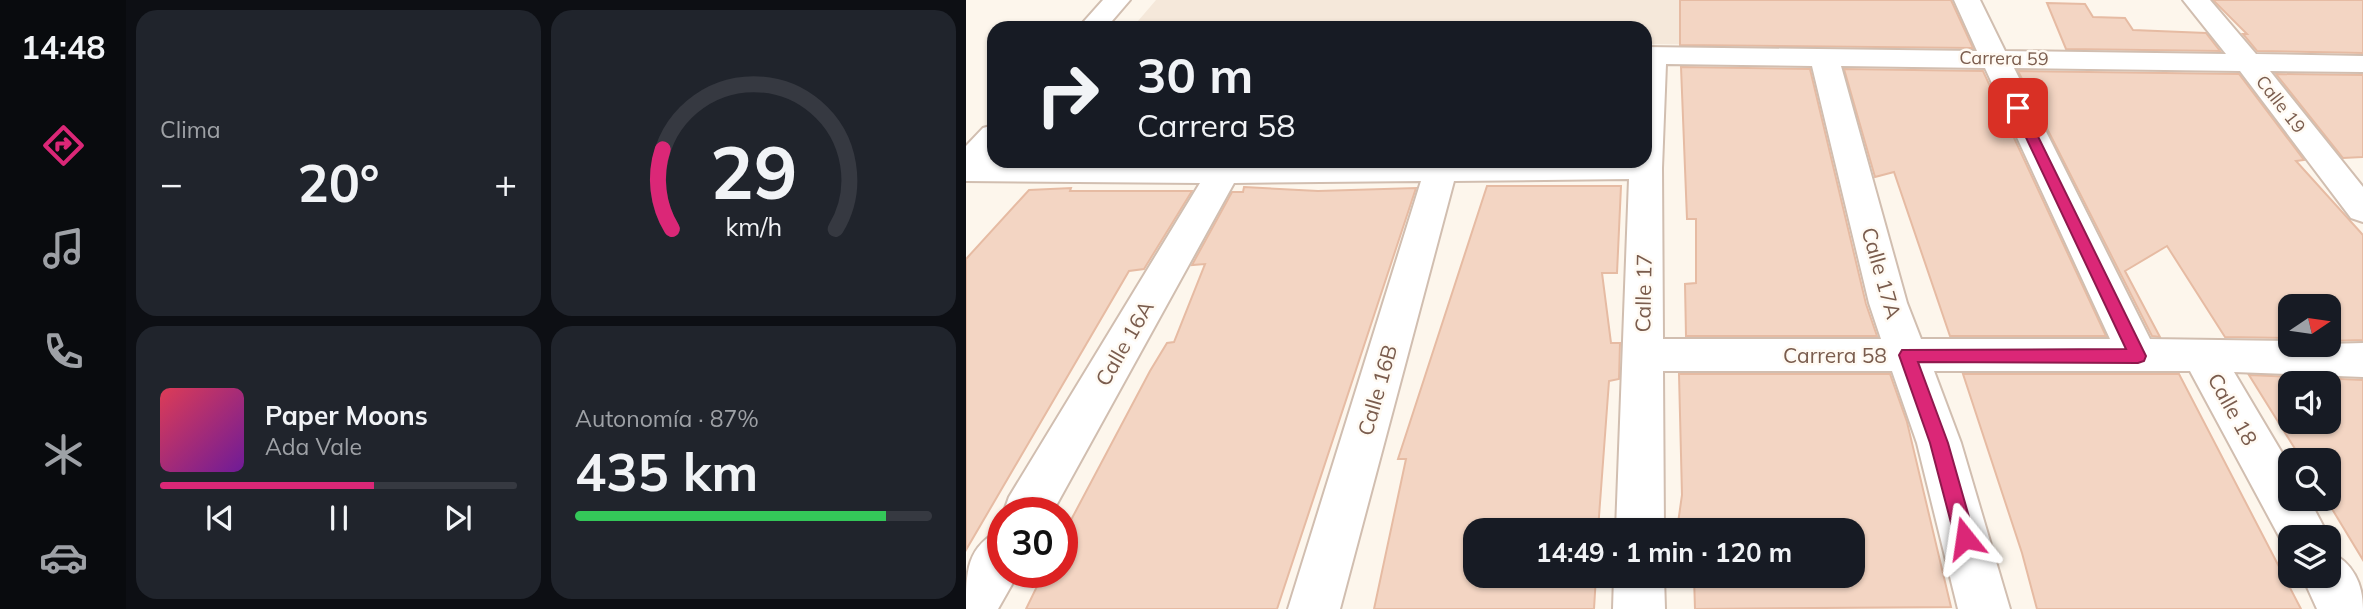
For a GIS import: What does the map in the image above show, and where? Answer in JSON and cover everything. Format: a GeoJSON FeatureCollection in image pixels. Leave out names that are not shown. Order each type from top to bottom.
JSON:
{"type":"FeatureCollection","features":[{"type":"Feature","properties":{"kind":"street"},"geometry":{"type":"LineString","coordinates":[[1097,21],[1116,0]]}},
{"type":"Feature","properties":{"kind":"street"},"geometry":{"type":"LineString","coordinates":[[1968,0],[2138,356]]}},
{"type":"Feature","properties":{"kind":"street","name":"Calle 19"},"geometry":{"type":"LineString","coordinates":[[2196,0],[2363,210]]}},
{"type":"Feature","properties":{"kind":"street","name":"Carrera 59"},"geometry":{"type":"LineString","coordinates":[[1652,55],[1824,55],[2363,64]]}},
{"type":"Feature","properties":{"kind":"street","name":"Calle 17A"},"geometry":{"type":"LineString","coordinates":[[1824,55],[1888,303],[1939,443],[1984,609]]}},
{"type":"Feature","properties":{"kind":"street"},"geometry":{"type":"LineString","coordinates":[[966,168],[987,143]]}},
{"type":"Feature","properties":{"kind":"street"},"geometry":{"type":"LineString","coordinates":[[966,168],[1223,172],[1646,168]]}},
{"type":"Feature","properties":{"kind":"street","name":"Calle 17"},"geometry":{"type":"LineString","coordinates":[[1640,518],[1646,168]]}},
{"type":"Feature","properties":{"kind":"street","name":"Calle 16B"},"geometry":{"type":"LineString","coordinates":[[1314,609],[1440,171]]}},
{"type":"Feature","properties":{"kind":"street","name":"Calle 16A"},"geometry":{"type":"LineString","coordinates":[[1035,497],[1223,172]]}},
{"type":"Feature","properties":{"kind":"street","name":"Carrera 58"},"geometry":{"type":"LineString","coordinates":[[1642,355],[2202,355],[2363,359]]}},
{"type":"Feature","properties":{"kind":"street","name":"Calle 18"},"geometry":{"type":"LineString","coordinates":[[2202,355],[2298,525]]}},
{"type":"Feature","properties":{"kind":"street"},"geometry":{"type":"LineString","coordinates":[[970,609],[987,580]]}},
{"type":"Feature","properties":{"kind":"street"},"geometry":{"type":"LineString","coordinates":[[1639,588],[1639,609]]}},
{"type":"Feature","properties":{"kind":"street"},"geometry":{"type":"LineString","coordinates":[[2334,588],[2345,609]]}},
{"type":"Feature","properties":{"kind":"shaded area"},"geometry":{"type":"Polygon","coordinates":[[[1156,0],[1960,0],[1982,48],[1652,44],[1652,21],[1138,21],[1156,0]]]}},
{"type":"Feature","properties":{"kind":"building"},"geometry":{"type":"Polygon","coordinates":[[[1680,0],[1951,0],[1973,48],[1680,45],[1680,0]]]}},
{"type":"Feature","properties":{"kind":"building"},"geometry":{"type":"Polygon","coordinates":[[[2213,0],[2363,0],[2363,53],[2257,51],[2243,34],[2247,34],[2213,0]]]}},
{"type":"Feature","properties":{"kind":"building"},"geometry":{"type":"Polygon","coordinates":[[[2047,3],[2085,4],[2093,17],[2125,18],[2133,30],[2206,33],[2220,51],[2066,49],[2047,3]]]}},
{"type":"Feature","properties":{"kind":"building"},"geometry":{"type":"Polygon","coordinates":[[[1681,67],[1810,69],[1866,304],[1877,336],[1686,336],[1685,284],[1696,283],[1696,219],[1687,219],[1681,67]]]}},
{"type":"Feature","properties":{"kind":"building"},"geometry":{"type":"Polygon","coordinates":[[[1844,69],[1983,71],[2106,336],[1950,336],[1894,172],[1875,177],[1844,69]]]}},
{"type":"Feature","properties":{"kind":"building"},"geometry":{"type":"Polygon","coordinates":[[[2018,71],[2239,74],[2304,160],[2296,161],[2363,235],[2363,340],[2342,341],[2342,294],[2278,294],[2278,338],[2225,337],[2167,246],[2125,271],[2160,337],[2152,336],[2018,71]]]}},
{"type":"Feature","properties":{"kind":"building"},"geometry":{"type":"Polygon","coordinates":[[[2276,74],[2363,75],[2363,157],[2343,158],[2276,74]]]}},
{"type":"Feature","properties":{"kind":"building"},"geometry":{"type":"Polygon","coordinates":[[[1487,186],[1621,186],[1617,273],[1602,273],[1611,343],[1620,343],[1619,379],[1609,381],[1599,518],[1463,518],[1463,588],[1595,588],[1594,609],[1374,609],[1406,459],[1398,459],[1487,186]]]}},
{"type":"Feature","properties":{"kind":"building"},"geometry":{"type":"Polygon","coordinates":[[[1244,187],[1318,191],[1416,188],[1277,609],[1026,609],[1036,588],[1078,588],[1078,507],[1150,371],[1167,343],[1174,342],[1205,264],[1192,265],[1232,192],[1243,192],[1244,187]]]}},
{"type":"Feature","properties":{"kind":"building"},"geometry":{"type":"Polygon","coordinates":[[[1071,188],[1070,191],[1192,191],[1144,269],[1129,271],[997,497],[987,497],[987,514],[966,550],[966,259],[1029,190],[1071,188]]]}},
{"type":"Feature","properties":{"kind":"building"},"geometry":{"type":"Polygon","coordinates":[[[1679,374],[1890,374],[1907,422],[1951,607],[1695,609],[1694,588],[1865,588],[1865,518],[1679,518],[1682,495],[1679,374]]]}},
{"type":"Feature","properties":{"kind":"building"},"geometry":{"type":"Polygon","coordinates":[[[1963,374],[2179,374],[2278,565],[2278,588],[2290,588],[2301,609],[2037,609],[2022,553],[1963,374]]]}},
{"type":"Feature","properties":{"kind":"building"},"geometry":{"type":"Polygon","coordinates":[[[2249,375],[2278,376],[2278,422],[2249,375]]]}},
{"type":"Feature","properties":{"kind":"building"},"geometry":{"type":"Polygon","coordinates":[[[2341,379],[2363,380],[2363,560],[2333,511],[2341,511],[2341,448],[2295,448],[2286,434],[2341,434],[2341,379]]]}},
{"type":"Feature","properties":{"kind":"route"},"geometry":{"type":"LineString","coordinates":[[1965,538],[1939,443],[1908,355],[2138,356],[2018,108]]}}]}
